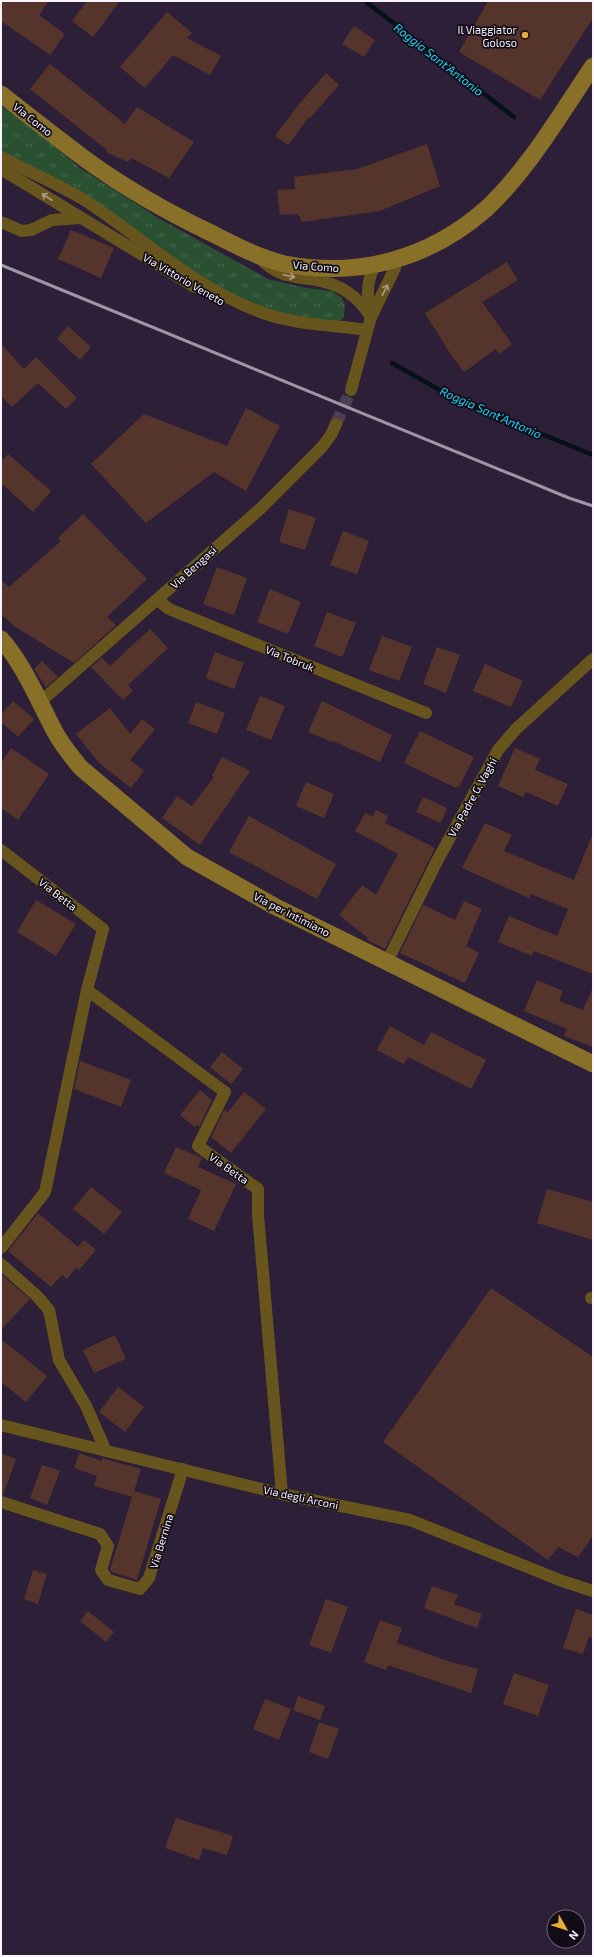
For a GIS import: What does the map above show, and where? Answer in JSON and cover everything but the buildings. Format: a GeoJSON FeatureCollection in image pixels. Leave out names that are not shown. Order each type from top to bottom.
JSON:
{"type":"FeatureCollection","features":[{"type":"Feature","properties":{"kind":"street","name":"Via Como"},"geometry":{"type":"LineString","coordinates":[[1,94],[86,159],[130,189],[162,208],[257,255],[284,263],[313,268],[336,269],[395,261],[424,249],[448,236],[486,208],[520,171],[593,66]]}},
{"type":"Feature","properties":{"kind":"street"},"geometry":{"type":"LineString","coordinates":[[1,157],[79,197],[180,269],[219,293],[266,314],[304,323],[366,334]]}},
{"type":"Feature","properties":{"kind":"street","name":"Via Vittorio Veneto"},"geometry":{"type":"LineString","coordinates":[[1,169],[80,218],[148,257],[176,277],[218,300],[248,314],[278,323],[366,334]]}},
{"type":"Feature","properties":{"kind":"street"},"geometry":{"type":"LineString","coordinates":[[1,222],[22,231],[31,230],[52,220],[80,218]]}},
{"type":"Feature","properties":{"kind":"street"},"geometry":{"type":"LineString","coordinates":[[257,255],[266,265],[281,274],[334,284],[359,301],[371,317]]}},
{"type":"Feature","properties":{"kind":"street"},"geometry":{"type":"LineString","coordinates":[[351,390],[371,317],[395,268],[395,261]]}},
{"type":"Feature","properties":{"kind":"street"},"geometry":{"type":"LineString","coordinates":[[371,317],[367,285],[371,272],[376,264]]}},
{"type":"Feature","properties":{"kind":"street","name":"Via Bengasi"},"geometry":{"type":"LineString","coordinates":[[40,702],[158,600],[260,508],[322,447],[331,436],[336,424]]}},
{"type":"Feature","properties":{"kind":"street","name":"Via Tobruk"},"geometry":{"type":"LineString","coordinates":[[158,600],[169,609],[426,713]]}},
{"type":"Feature","properties":{"kind":"street","name":"Via per Intimiano"},"geometry":{"type":"LineString","coordinates":[[1,639],[40,702],[54,731],[67,751],[81,768],[187,857],[274,906],[593,1064]]}},
{"type":"Feature","properties":{"kind":"street","name":"Via Padre G. Vaghi"},"geometry":{"type":"LineString","coordinates":[[387,962],[437,861],[498,750],[516,729],[593,659]]}},
{"type":"Feature","properties":{"kind":"street","name":"Via Betta"},"geometry":{"type":"LineString","coordinates":[[1,850],[103,929],[87,990],[45,1192],[1,1248]]}},
{"type":"Feature","properties":{"kind":"street","name":"Via Betta"},"geometry":{"type":"LineString","coordinates":[[87,990],[224,1092],[198,1146],[258,1189],[258,1215],[282,1494]]}},
{"type":"Feature","properties":{"kind":"street"},"geometry":{"type":"LineString","coordinates":[[1,1264],[37,1296],[49,1310],[59,1360],[86,1406],[104,1449]]}},
{"type":"Feature","properties":{"kind":"street","name":"Via degli Arconi"},"geometry":{"type":"LineString","coordinates":[[1,1425],[104,1449],[282,1494],[410,1520],[562,1581],[593,1591]]}},
{"type":"Feature","properties":{"kind":"street","name":"Via Bernina"},"geometry":{"type":"LineString","coordinates":[[1,1502],[100,1534],[108,1546],[101,1570],[108,1580],[140,1589],[150,1578],[183,1469]]}},
{"type":"Feature","properties":{"kind":"green space"},"geometry":{"type":"Polygon","coordinates":[[[1,106],[35,130],[80,168],[160,219],[268,279],[306,288],[332,291],[342,298],[345,305],[344,317],[339,322],[290,317],[223,292],[1,152],[1,106]]]}},
{"type":"Feature","properties":{"kind":"waterway","name":"Roggia Sant'Antonio"},"geometry":{"type":"LineString","coordinates":[[365,1],[514,117]]}},
{"type":"Feature","properties":{"kind":"waterway","name":"Roggia Sant'Antonio"},"geometry":{"type":"LineString","coordinates":[[392,363],[454,398],[593,455]]}},
{"type":"Feature","properties":{"kind":"tunnel"},"geometry":{"type":"LineString","coordinates":[[336,424],[351,390]]}},
{"type":"Feature","properties":{"kind":"railway"},"geometry":{"type":"LineString","coordinates":[[1,265],[569,498],[593,506]]}},
{"type":"Feature","properties":{"kind":"place","name":"Il Viaggiator Goloso"},"geometry":{"type":"Point","coordinates":[525,35]}}]}
